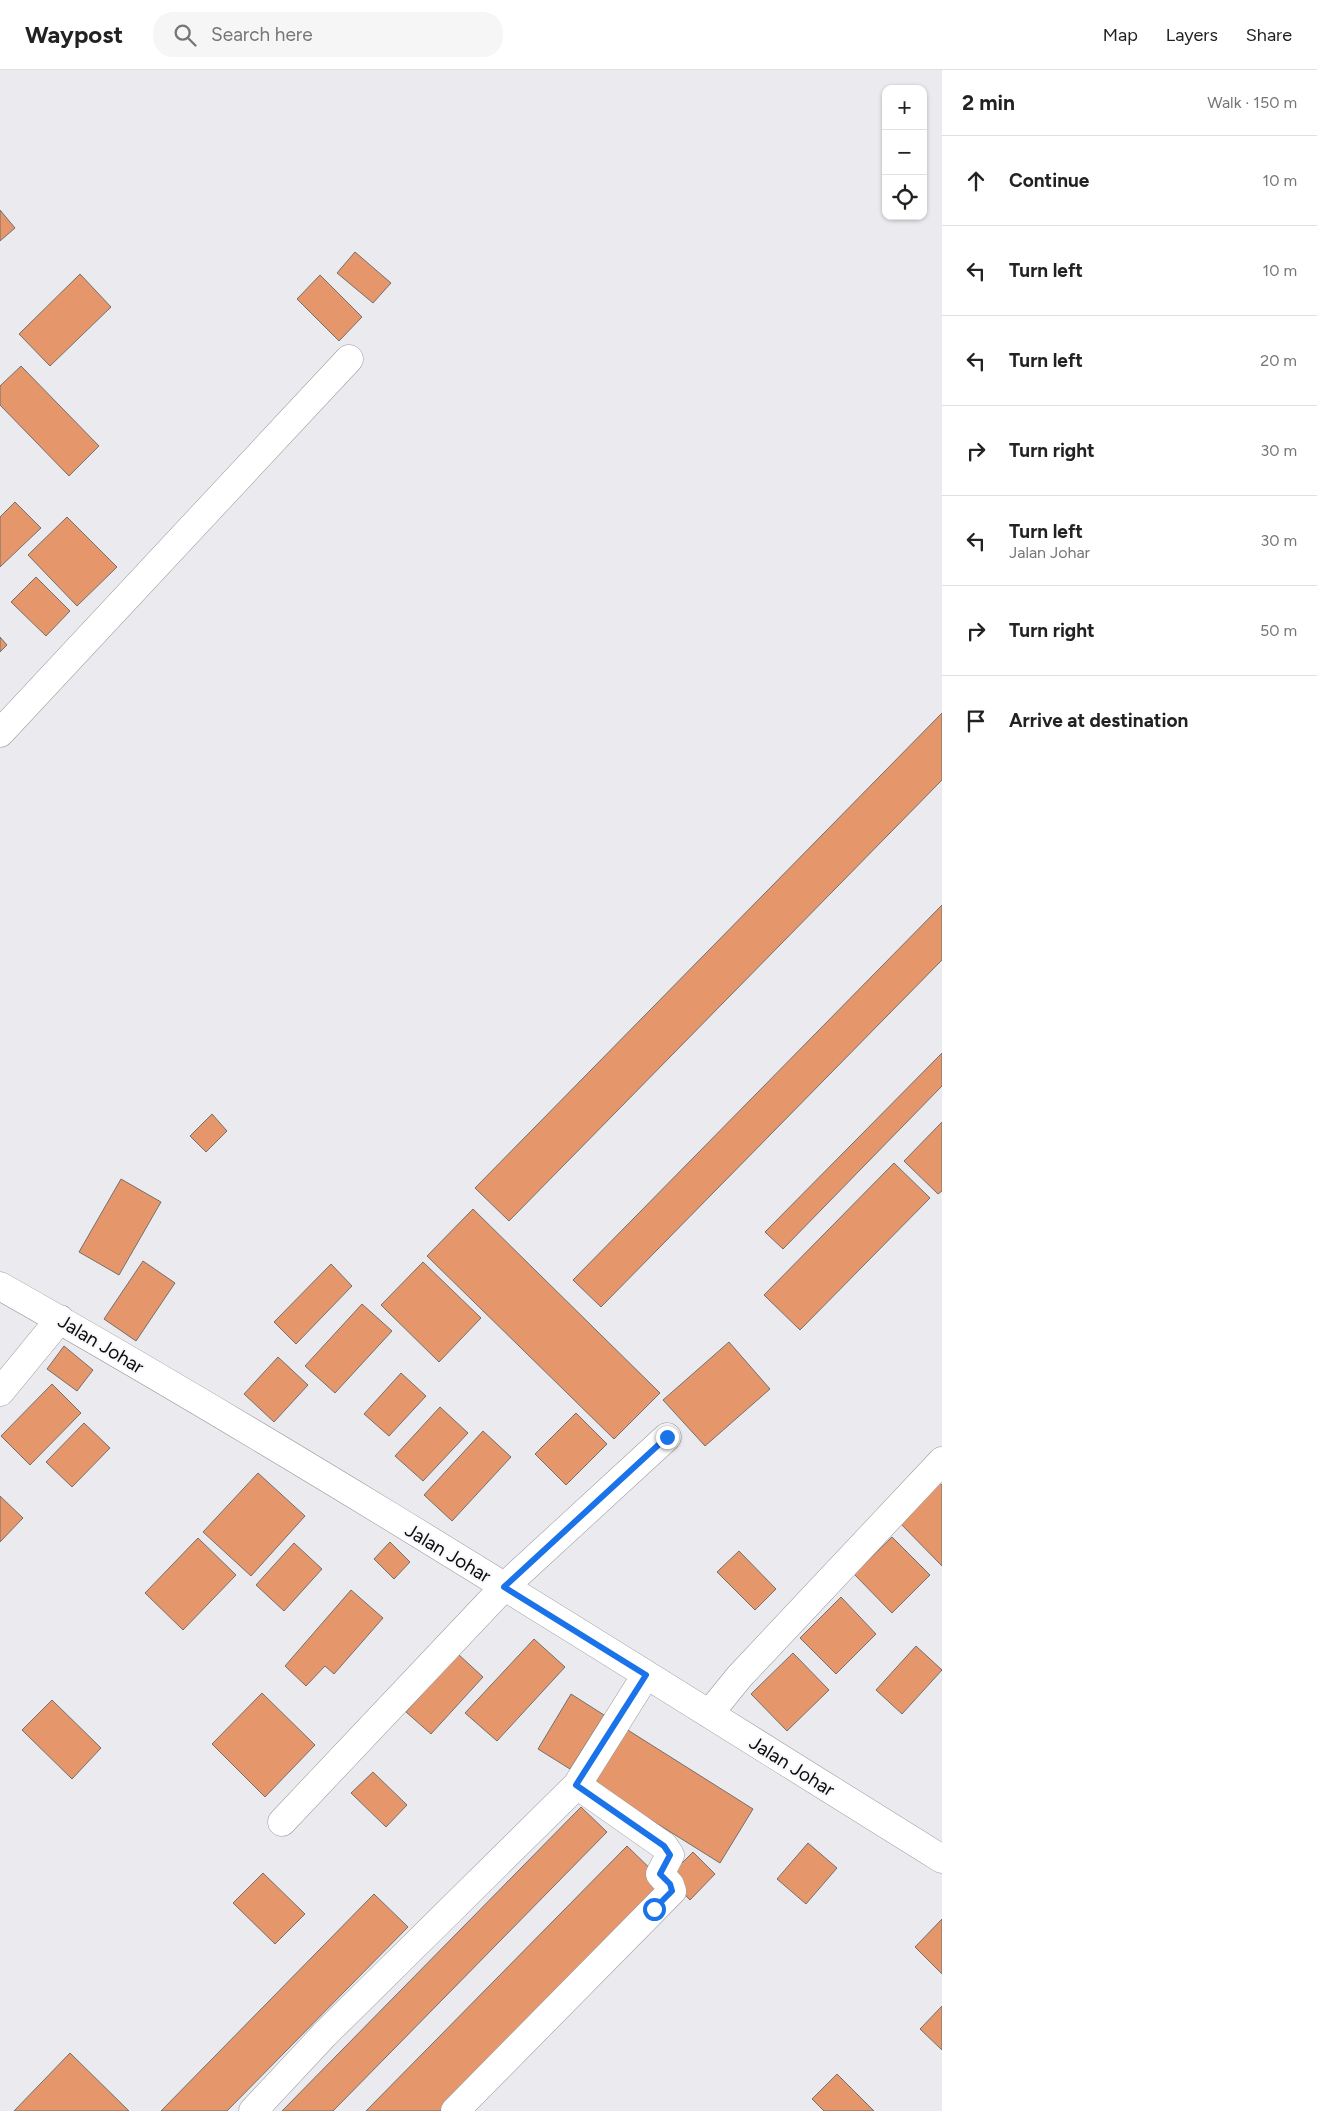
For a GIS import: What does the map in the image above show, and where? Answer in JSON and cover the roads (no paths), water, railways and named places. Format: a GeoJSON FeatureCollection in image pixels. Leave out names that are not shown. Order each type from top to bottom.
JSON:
{"type":"FeatureCollection","features":[{"type":"Feature","properties":{"kind":"street"},"geometry":{"type":"LineString","coordinates":[[0,733],[349,359]]}},
{"type":"Feature","properties":{"kind":"street","name":"Jalan Johar"},"geometry":{"type":"LineString","coordinates":[[0,1286],[60,1319],[504,1587],[942,1858]]}},
{"type":"Feature","properties":{"kind":"street"},"geometry":{"type":"LineString","coordinates":[[0,1392],[60,1319]]}},
{"type":"Feature","properties":{"kind":"street"},"geometry":{"type":"LineString","coordinates":[[282,1822],[504,1587],[667,1437]]}},
{"type":"Feature","properties":{"kind":"street"},"geometry":{"type":"LineString","coordinates":[[709,1714],[739,1678],[942,1461]]}},
{"type":"Feature","properties":{"kind":"street"},"geometry":{"type":"LineString","coordinates":[[253,2111],[324,2035],[576,1785],[646,1675]]}},
{"type":"Feature","properties":{"kind":"street"},"geometry":{"type":"LineString","coordinates":[[455,2111],[672,1891],[670,1884],[660,1874],[670,1855],[664,1846],[576,1785]]}}]}
